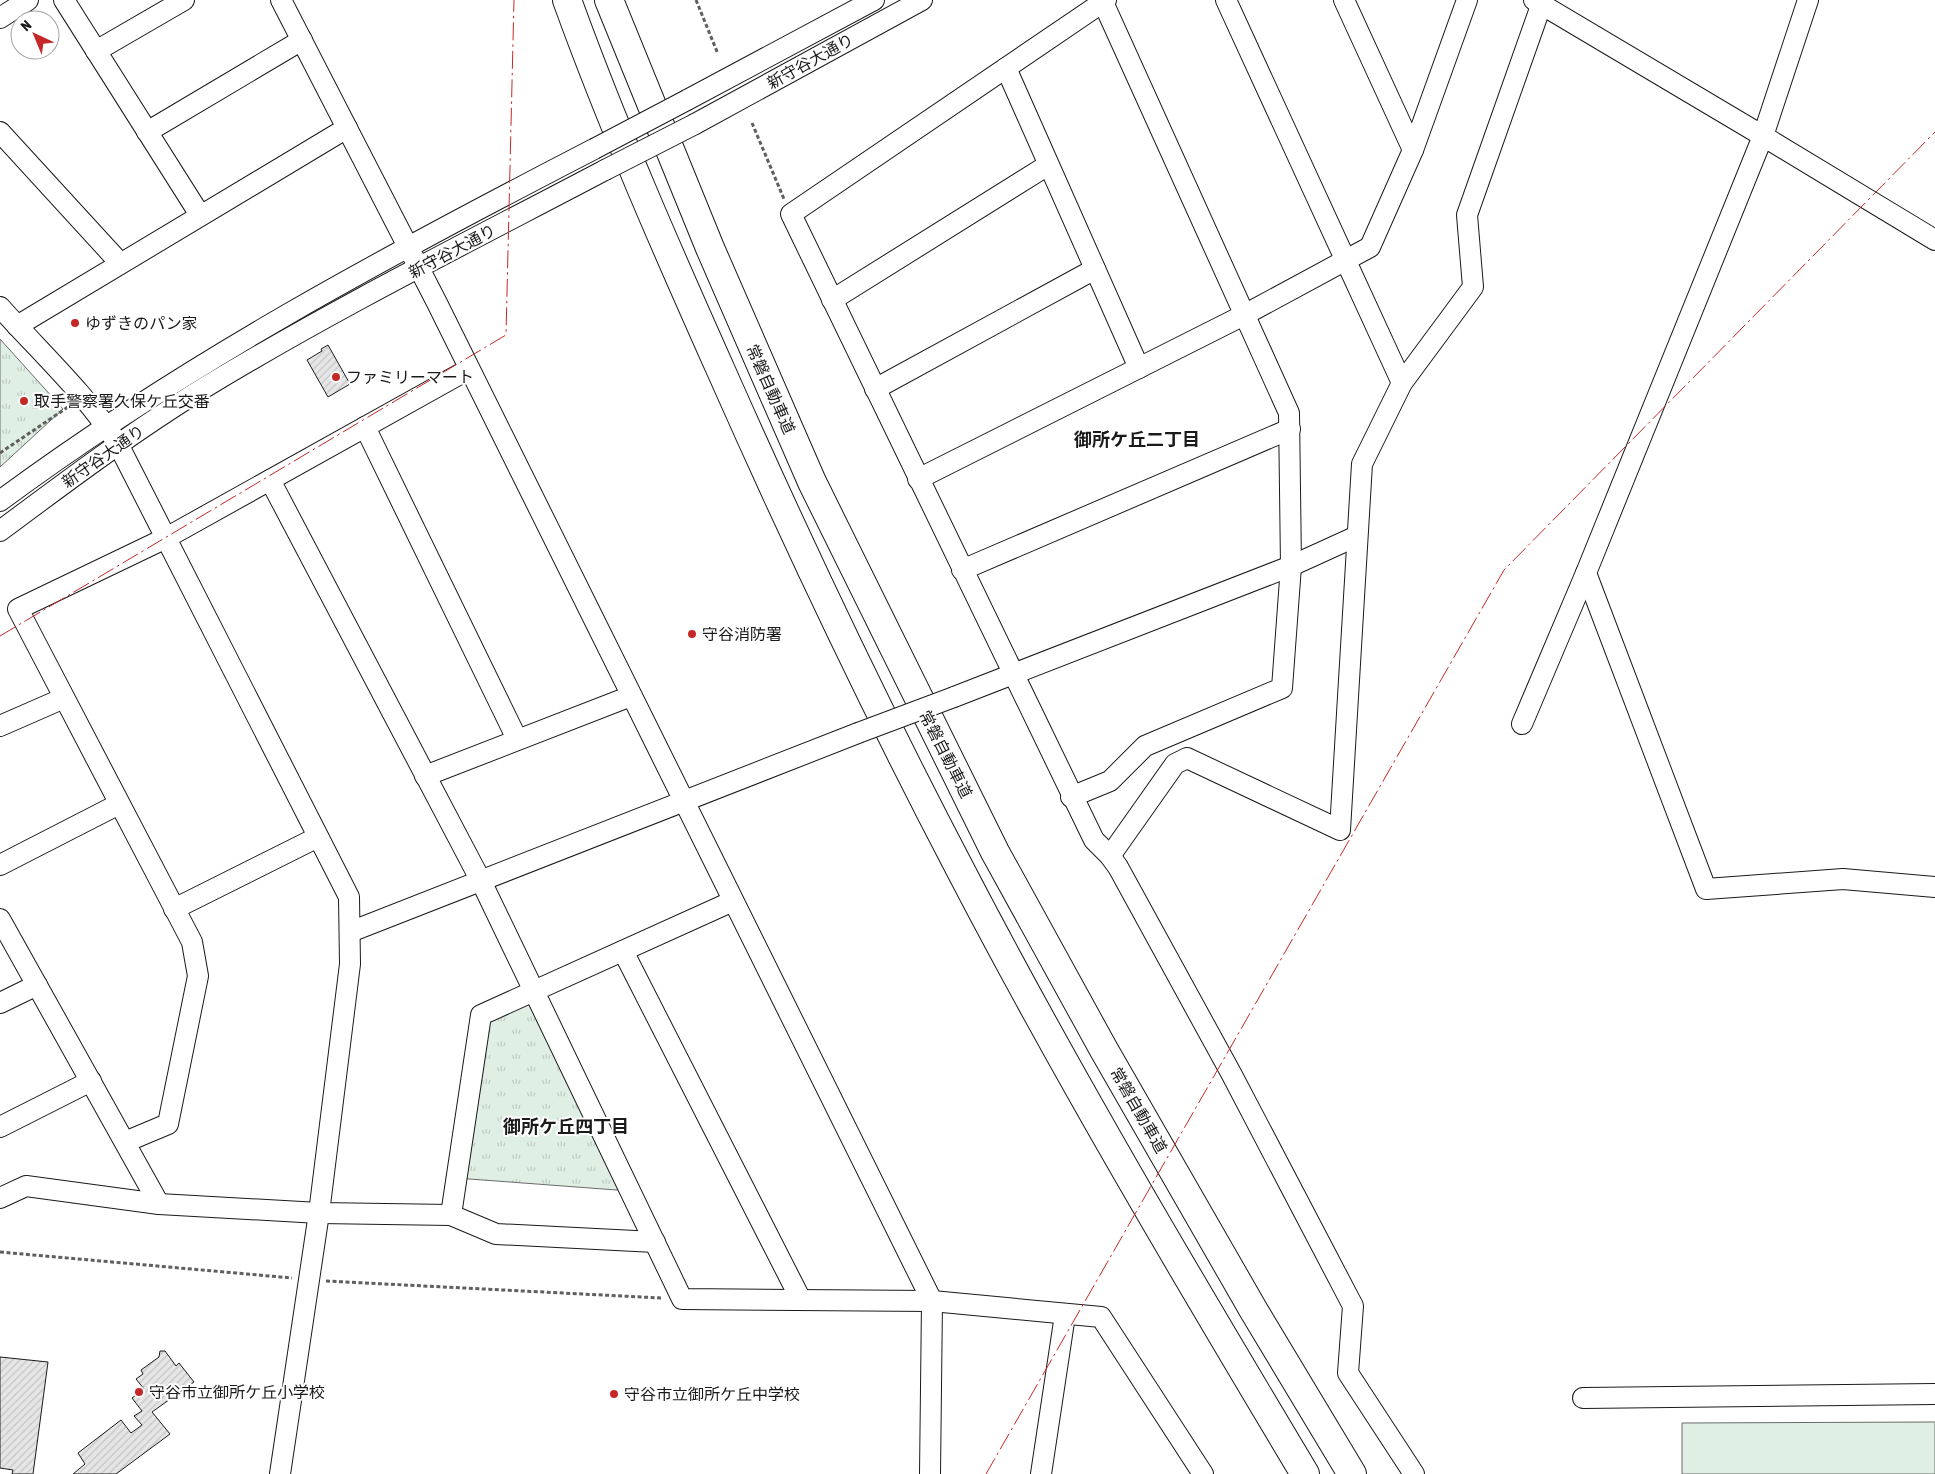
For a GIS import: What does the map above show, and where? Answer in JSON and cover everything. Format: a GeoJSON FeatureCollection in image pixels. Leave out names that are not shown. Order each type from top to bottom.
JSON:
{"type":"FeatureCollection","features":[{"type":"Feature","properties":{"kind":"highway"},"geometry":{"type":"LineString","coordinates":[[565,0],[674,267],[776,496],[868,689],[960,870],[1072,1077],[1305,1474]]}},
{"type":"Feature","properties":{"kind":"highway","name":"常磐自動車道"},"geometry":{"type":"LineString","coordinates":[[609,0],[710,248],[812,482],[991,844],[1114,1067],[1254,1311],[1352,1474]]}},
{"type":"Feature","properties":{"kind":"street"},"geometry":{"type":"LineString","coordinates":[[0,18],[28,0]]}},
{"type":"Feature","properties":{"kind":"street"},"geometry":{"type":"LineString","coordinates":[[64,0],[200,215]]}},
{"type":"Feature","properties":{"kind":"street"},"geometry":{"type":"LineString","coordinates":[[96,51],[184,0]]}},
{"type":"Feature","properties":{"kind":"street"},"geometry":{"type":"LineString","coordinates":[[281,0],[419,268],[682,801],[932,1301],[930,1474]]}},
{"type":"Feature","properties":{"kind":"street","name":"新守谷大通り"},"geometry":{"type":"LineString","coordinates":[[0,501],[106,425],[202,364],[407,245],[594,149],[874,0]]}},
{"type":"Feature","properties":{"kind":"street","name":"新守谷大通り"},"geometry":{"type":"LineString","coordinates":[[0,531],[118,444],[206,387],[419,268],[695,124],[922,0]]}},
{"type":"Feature","properties":{"kind":"street"},"geometry":{"type":"LineString","coordinates":[[1226,0],[1344,261],[1402,383]]}},
{"type":"Feature","properties":{"kind":"street"},"geometry":{"type":"LineString","coordinates":[[1344,0],[1413,150]]}},
{"type":"Feature","properties":{"kind":"street"},"geometry":{"type":"LineString","coordinates":[[918,479],[1246,314],[1370,247],[1413,150],[1467,0]]}},
{"type":"Feature","properties":{"kind":"street"},"geometry":{"type":"LineString","coordinates":[[1522,724],[1586,573],[1763,136],[1808,0]]}},
{"type":"Feature","properties":{"kind":"street"},"geometry":{"type":"LineString","coordinates":[[1071,797],[1110,781],[1145,746],[1282,688],[1291,566],[1290,413],[1104,1],[791,214],[1013,672],[1071,797],[1094,840],[1110,856],[1232,1074],[1353,1306],[1348,1372],[1414,1474]]}},
{"type":"Feature","properties":{"kind":"street"},"geometry":{"type":"LineString","coordinates":[[1110,856],[1175,764],[1187,758],[1340,830],[1362,464],[1402,383],[1474,287],[1467,216],[1540,2],[1935,240]]}},
{"type":"Feature","properties":{"kind":"street"},"geometry":{"type":"LineString","coordinates":[[147,132],[302,40]]}},
{"type":"Feature","properties":{"kind":"street"},"geometry":{"type":"LineString","coordinates":[[1006,68],[1139,368]]}},
{"type":"Feature","properties":{"kind":"street"},"geometry":{"type":"LineString","coordinates":[[17,326],[347,128]]}},
{"type":"Feature","properties":{"kind":"street"},"geometry":{"type":"LineString","coordinates":[[0,132],[120,263]]}},
{"type":"Feature","properties":{"kind":"street"},"geometry":{"type":"LineString","coordinates":[[832,300],[1048,164]]}},
{"type":"Feature","properties":{"kind":"street"},"geometry":{"type":"LineString","coordinates":[[875,389],[1095,269]]}},
{"type":"Feature","properties":{"kind":"street"},"geometry":{"type":"LineString","coordinates":[[0,307],[106,425],[118,444],[349,897],[350,964],[310,1280],[280,1474]]}},
{"type":"Feature","properties":{"kind":"street"},"geometry":{"type":"LineString","coordinates":[[125,1142],[168,1124],[198,976],[192,942],[18,609],[166,538],[469,369]]}},
{"type":"Feature","properties":{"kind":"street"},"geometry":{"type":"LineString","coordinates":[[365,427],[517,738]]}},
{"type":"Feature","properties":{"kind":"street"},"geometry":{"type":"LineString","coordinates":[[962,570],[1290,429]]}},
{"type":"Feature","properties":{"kind":"street"},"geometry":{"type":"LineString","coordinates":[[270,480],[481,881],[682,1299],[932,1301],[1101,1317],[1203,1474]]}},
{"type":"Feature","properties":{"kind":"street"},"geometry":{"type":"LineString","coordinates":[[350,932],[682,801],[954,697],[1013,672],[1291,566],[1358,536]]}},
{"type":"Feature","properties":{"kind":"street"},"geometry":{"type":"LineString","coordinates":[[1586,573],[1706,889],[1843,879],[1935,887]]}},
{"type":"Feature","properties":{"kind":"street"},"geometry":{"type":"LineString","coordinates":[[426,776],[517,738],[631,696]]}},
{"type":"Feature","properties":{"kind":"street"},"geometry":{"type":"LineString","coordinates":[[0,726],[64,698]]}},
{"type":"Feature","properties":{"kind":"street"},"geometry":{"type":"LineString","coordinates":[[0,866],[119,804]]}},
{"type":"Feature","properties":{"kind":"street"},"geometry":{"type":"LineString","coordinates":[[174,909],[318,837]]}},
{"type":"Feature","properties":{"kind":"street"},"geometry":{"type":"LineString","coordinates":[[450,1214],[481,1014],[733,901]]}},
{"type":"Feature","properties":{"kind":"street"},"geometry":{"type":"LineString","coordinates":[[0,919],[159,1204]]}},
{"type":"Feature","properties":{"kind":"street"},"geometry":{"type":"LineString","coordinates":[[623,951],[801,1300]]}},
{"type":"Feature","properties":{"kind":"street"},"geometry":{"type":"LineString","coordinates":[[0,1003],[37,985]]}},
{"type":"Feature","properties":{"kind":"street"},"geometry":{"type":"LineString","coordinates":[[0,1127],[91,1081]]}},
{"type":"Feature","properties":{"kind":"street"},"geometry":{"type":"LineString","coordinates":[[0,1198],[26,1186],[159,1204],[319,1213],[450,1214],[496,1234],[654,1242]]}},
{"type":"Feature","properties":{"kind":"street"},"geometry":{"type":"LineString","coordinates":[[1041,1474],[1065,1315]]}},
{"type":"Feature","properties":{"kind":"street"},"geometry":{"type":"LineString","coordinates":[[1584,1398],[1935,1394]]}},
{"type":"Feature","properties":{"kind":"path"},"geometry":{"type":"LineString","coordinates":[[696,0],[718,54]]}},
{"type":"Feature","properties":{"kind":"path"},"geometry":{"type":"LineString","coordinates":[[752,124],[791,214]]}},
{"type":"Feature","properties":{"kind":"path"},"geometry":{"type":"LineString","coordinates":[[0,453],[70,405]]}},
{"type":"Feature","properties":{"kind":"path"},"geometry":{"type":"LineString","coordinates":[[0,1252],[310,1280],[682,1299]]}},
{"type":"Feature","properties":{"kind":"green space"},"geometry":{"type":"Polygon","coordinates":[[[0,339],[63,409],[0,467],[0,339]]]}},
{"type":"Feature","properties":{"kind":"green space"},"geometry":{"type":"Polygon","coordinates":[[[534,991],[630,1191],[456,1178],[481,1015],[534,991]]]}},
{"type":"Feature","properties":{"kind":"green space"},"geometry":{"type":"Polygon","coordinates":[[[1935,1422],[1935,1474],[1682,1474],[1682,1423],[1935,1422]]]}},
{"type":"Feature","properties":{"kind":"building"},"geometry":{"type":"Polygon","coordinates":[[[328,345],[350,384],[328,397],[307,360],[328,345]]]}},
{"type":"Feature","properties":{"kind":"building"},"geometry":{"type":"Polygon","coordinates":[[[160,1351],[165,1351],[176,1366],[179,1363],[194,1382],[152,1412],[170,1434],[116,1474],[73,1474],[85,1464],[78,1453],[121,1420],[131,1433],[142,1425],[134,1416],[142,1411],[132,1398],[144,1389],[136,1379],[143,1374],[141,1370],[159,1357],[160,1351]]]}},
{"type":"Feature","properties":{"kind":"building"},"geometry":{"type":"Polygon","coordinates":[[[0,1357],[48,1362],[33,1474],[12,1474],[13,1470],[0,1468],[0,1357]]]}},
{"type":"Feature","properties":{"kind":"power"},"geometry":{"type":"LineString","coordinates":[[0,636],[506,335],[514,0]]}},
{"type":"Feature","properties":{"kind":"power"},"geometry":{"type":"LineString","coordinates":[[986,1474],[1504,570],[1935,132]]}},
{"type":"Feature","properties":{"kind":"place","name":"ゆずきのパン家"},"geometry":{"type":"Point","coordinates":[75,323]}},
{"type":"Feature","properties":{"kind":"place","name":"ファミリーマート"},"geometry":{"type":"Point","coordinates":[336,377]}},
{"type":"Feature","properties":{"kind":"place","name":"取手警察署久保ケ丘交番"},"geometry":{"type":"Point","coordinates":[24,401]}},
{"type":"Feature","properties":{"kind":"place","name":"守谷消防署"},"geometry":{"type":"Point","coordinates":[692,634]}},
{"type":"Feature","properties":{"kind":"place","name":"守谷市立御所ケ丘小学校"},"geometry":{"type":"Point","coordinates":[139,1392]}},
{"type":"Feature","properties":{"kind":"place","name":"守谷市立御所ケ丘中学校"},"geometry":{"type":"Point","coordinates":[614,1394]}},
{"type":"Feature","properties":{"kind":"district","name":"御所ケ丘二丁目"},"geometry":{"type":"Point","coordinates":[1137,439]}},
{"type":"Feature","properties":{"kind":"district","name":"御所ケ丘四丁目"},"geometry":{"type":"Point","coordinates":[566,1126]}}]}
